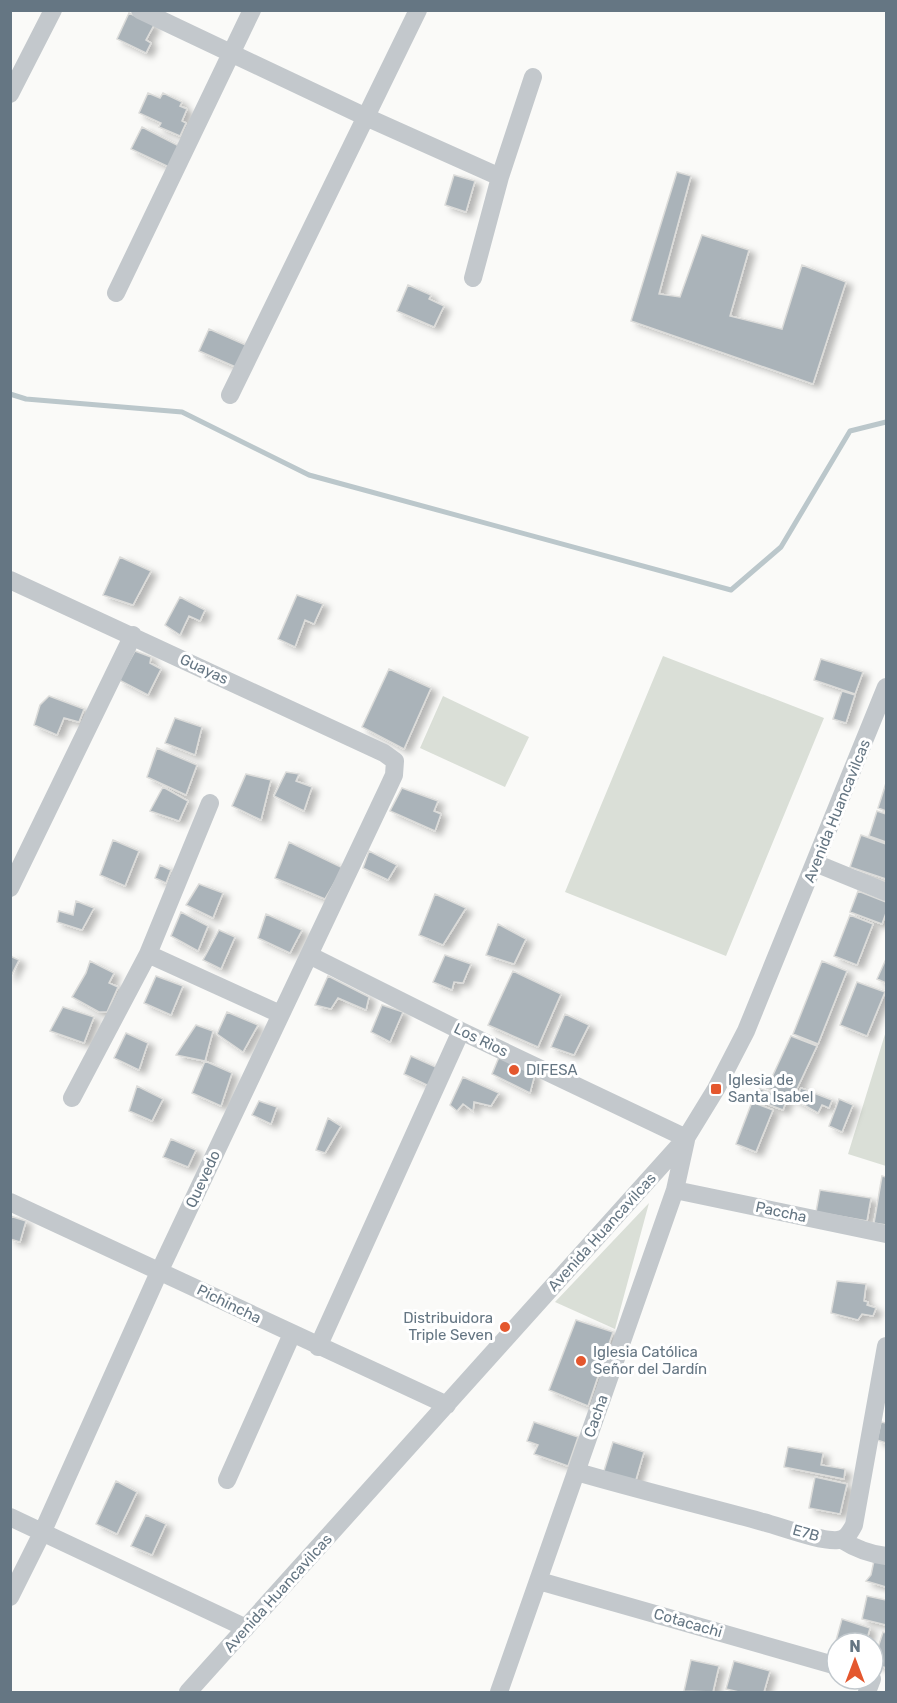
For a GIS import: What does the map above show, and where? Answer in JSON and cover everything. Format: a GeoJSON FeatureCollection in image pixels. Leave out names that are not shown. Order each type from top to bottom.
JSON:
{"type":"FeatureCollection","features":[{"type":"Feature","properties":{"kind":"street"},"geometry":{"type":"LineString","coordinates":[[10,94],[53,10]]}},
{"type":"Feature","properties":{"kind":"street"},"geometry":{"type":"LineString","coordinates":[[140,10],[230,54],[500,177]]}},
{"type":"Feature","properties":{"kind":"street"},"geometry":{"type":"LineString","coordinates":[[116,293],[252,10]]}},
{"type":"Feature","properties":{"kind":"street"},"geometry":{"type":"LineString","coordinates":[[230,395],[418,10]]}},
{"type":"Feature","properties":{"kind":"street"},"geometry":{"type":"LineString","coordinates":[[472,278],[500,177],[533,77]]}},
{"type":"Feature","properties":{"kind":"street","name":"Guayas"},"geometry":{"type":"LineString","coordinates":[[10,580],[134,635],[384,753],[395,761]]}},
{"type":"Feature","properties":{"kind":"street"},"geometry":{"type":"LineString","coordinates":[[10,888],[134,635]]}},
{"type":"Feature","properties":{"kind":"street","name":"Avenida Huancavilcas"},"geometry":{"type":"LineString","coordinates":[[188,1692],[686,1138],[716,1089],[746,1031],[886,687]]}},
{"type":"Feature","properties":{"kind":"street","name":"Quevedo"},"geometry":{"type":"LineString","coordinates":[[10,1597],[42,1533],[160,1270],[394,775],[395,761]]}},
{"type":"Feature","properties":{"kind":"street"},"geometry":{"type":"LineString","coordinates":[[72,1098],[148,954],[210,803]]}},
{"type":"Feature","properties":{"kind":"street"},"geometry":{"type":"LineString","coordinates":[[815,863],[886,892]]}},
{"type":"Feature","properties":{"kind":"street"},"geometry":{"type":"LineString","coordinates":[[148,954],[280,1014]]}},
{"type":"Feature","properties":{"kind":"street","name":"Los Rìos"},"geometry":{"type":"LineString","coordinates":[[309,955],[461,1031],[686,1138]]}},
{"type":"Feature","properties":{"kind":"street"},"geometry":{"type":"LineString","coordinates":[[318,1347],[461,1031]]}},
{"type":"Feature","properties":{"kind":"street","name":"Cacha"},"geometry":{"type":"LineString","coordinates":[[499,1692],[675,1190],[686,1138]]}},
{"type":"Feature","properties":{"kind":"street","name":"Paccha"},"geometry":{"type":"LineString","coordinates":[[675,1190],[886,1234]]}},
{"type":"Feature","properties":{"kind":"street","name":"Pichincha"},"geometry":{"type":"LineString","coordinates":[[10,1202],[447,1405]]}},
{"type":"Feature","properties":{"kind":"street"},"geometry":{"type":"LineString","coordinates":[[227,1480],[292,1334]]}},
{"type":"Feature","properties":{"kind":"street"},"geometry":{"type":"LineString","coordinates":[[842,1540],[854,1525],[881,1407],[886,1346]]}},
{"type":"Feature","properties":{"kind":"street","name":"E7B"},"geometry":{"type":"LineString","coordinates":[[577,1472],[651,1494],[803,1533],[842,1540],[871,1554],[886,1556]]}},
{"type":"Feature","properties":{"kind":"street"},"geometry":{"type":"LineString","coordinates":[[10,1518],[246,1628]]}},
{"type":"Feature","properties":{"kind":"street","name":"Cotacachi"},"geometry":{"type":"LineString","coordinates":[[539,1581],[825,1663]]}},
{"type":"Feature","properties":{"kind":"shaded area"},"geometry":{"type":"Polygon","coordinates":[[[663,656],[824,718],[726,956],[565,892],[663,656]]]}},
{"type":"Feature","properties":{"kind":"shaded area"},"geometry":{"type":"Polygon","coordinates":[[[443,696],[529,737],[505,787],[420,748],[443,696]]]}},
{"type":"Feature","properties":{"kind":"shaded area"},"geometry":{"type":"Polygon","coordinates":[[[886,1031],[886,1166],[848,1154],[886,1031]]]}},
{"type":"Feature","properties":{"kind":"shaded area"},"geometry":{"type":"Polygon","coordinates":[[[649,1203],[615,1329],[555,1302],[649,1203]]]}},
{"type":"Feature","properties":{"kind":"building"},"geometry":{"type":"Polygon","coordinates":[[[129,13],[154,25],[146,40],[151,43],[146,53],[117,39],[129,13]]]}},
{"type":"Feature","properties":{"kind":"building"},"geometry":{"type":"Polygon","coordinates":[[[148,93],[160,98],[163,93],[182,102],[180,106],[187,109],[182,121],[186,123],[180,136],[159,127],[161,123],[139,113],[148,93]]]}},
{"type":"Feature","properties":{"kind":"building"},"geometry":{"type":"Polygon","coordinates":[[[142,127],[179,146],[169,167],[131,149],[142,127]]]}},
{"type":"Feature","properties":{"kind":"building"},"geometry":{"type":"Polygon","coordinates":[[[677,172],[691,176],[659,294],[680,297],[702,235],[749,250],[730,316],[782,329],[802,265],[846,282],[813,384],[631,321],[677,172]]]}},
{"type":"Feature","properties":{"kind":"building"},"geometry":{"type":"Polygon","coordinates":[[[454,175],[475,181],[466,212],[445,205],[454,175]]]}},
{"type":"Feature","properties":{"kind":"building"},"geometry":{"type":"Polygon","coordinates":[[[408,285],[431,295],[429,299],[444,306],[434,327],[397,311],[408,285]]]}},
{"type":"Feature","properties":{"kind":"building"},"geometry":{"type":"Polygon","coordinates":[[[209,329],[248,346],[238,368],[199,351],[209,329]]]}},
{"type":"Feature","properties":{"kind":"building"},"geometry":{"type":"Polygon","coordinates":[[[120,557],[151,571],[133,605],[103,595],[120,557]]]}},
{"type":"Feature","properties":{"kind":"building"},"geometry":{"type":"Polygon","coordinates":[[[297,595],[323,604],[314,624],[305,620],[295,647],[278,639],[297,595]]]}},
{"type":"Feature","properties":{"kind":"building"},"geometry":{"type":"Polygon","coordinates":[[[180,597],[205,610],[200,621],[189,616],[180,635],[165,625],[180,597]]]}},
{"type":"Feature","properties":{"kind":"building"},"geometry":{"type":"Polygon","coordinates":[[[135,651],[151,657],[150,663],[161,669],[148,695],[119,680],[135,651]]]}},
{"type":"Feature","properties":{"kind":"building"},"geometry":{"type":"Polygon","coordinates":[[[821,659],[863,672],[855,694],[814,680],[821,659]]]}},
{"type":"Feature","properties":{"kind":"building"},"geometry":{"type":"Polygon","coordinates":[[[389,669],[431,688],[404,749],[362,727],[389,669]]]}},
{"type":"Feature","properties":{"kind":"building"},"geometry":{"type":"Polygon","coordinates":[[[842,691],[855,695],[846,723],[833,719],[842,691]]]}},
{"type":"Feature","properties":{"kind":"building"},"geometry":{"type":"Polygon","coordinates":[[[49,696],[84,709],[79,722],[64,718],[57,735],[34,725],[40,705],[49,696]]]}},
{"type":"Feature","properties":{"kind":"building"},"geometry":{"type":"Polygon","coordinates":[[[175,718],[202,727],[195,755],[165,743],[175,718]]]}},
{"type":"Feature","properties":{"kind":"building"},"geometry":{"type":"Polygon","coordinates":[[[157,748],[197,765],[186,795],[147,777],[157,748]]]}},
{"type":"Feature","properties":{"kind":"building"},"geometry":{"type":"Polygon","coordinates":[[[286,772],[299,774],[296,781],[312,787],[304,811],[274,796],[286,772]]]}},
{"type":"Feature","properties":{"kind":"building"},"geometry":{"type":"Polygon","coordinates":[[[246,774],[271,780],[261,820],[232,806],[246,774]]]}},
{"type":"Feature","properties":{"kind":"building"},"geometry":{"type":"Polygon","coordinates":[[[886,783],[886,811],[878,808],[886,783]]]}},
{"type":"Feature","properties":{"kind":"building"},"geometry":{"type":"Polygon","coordinates":[[[163,787],[188,801],[179,821],[150,811],[163,787]]]}},
{"type":"Feature","properties":{"kind":"building"},"geometry":{"type":"Polygon","coordinates":[[[402,788],[438,801],[434,811],[441,814],[435,831],[390,811],[402,788]]]}},
{"type":"Feature","properties":{"kind":"building"},"geometry":{"type":"Polygon","coordinates":[[[877,811],[886,814],[886,842],[869,836],[877,811]]]}},
{"type":"Feature","properties":{"kind":"building"},"geometry":{"type":"Polygon","coordinates":[[[861,835],[886,844],[886,879],[850,867],[861,835]]]}},
{"type":"Feature","properties":{"kind":"building"},"geometry":{"type":"Polygon","coordinates":[[[113,840],[139,851],[125,886],[100,875],[113,840]]]}},
{"type":"Feature","properties":{"kind":"building"},"geometry":{"type":"Polygon","coordinates":[[[289,842],[343,868],[325,899],[275,878],[289,842]]]}},
{"type":"Feature","properties":{"kind":"building"},"geometry":{"type":"Polygon","coordinates":[[[369,851],[397,865],[388,880],[363,868],[369,851]]]}},
{"type":"Feature","properties":{"kind":"building"},"geometry":{"type":"Polygon","coordinates":[[[160,865],[171,870],[166,883],[155,878],[160,865]]]}},
{"type":"Feature","properties":{"kind":"building"},"geometry":{"type":"Polygon","coordinates":[[[199,884],[223,893],[213,918],[186,905],[199,884]]]}},
{"type":"Feature","properties":{"kind":"building"},"geometry":{"type":"Polygon","coordinates":[[[858,891],[886,902],[886,913],[882,924],[850,912],[858,891]]]}},
{"type":"Feature","properties":{"kind":"building"},"geometry":{"type":"Polygon","coordinates":[[[435,894],[466,908],[443,945],[419,935],[435,894]]]}},
{"type":"Feature","properties":{"kind":"building"},"geometry":{"type":"Polygon","coordinates":[[[76,901],[94,908],[82,930],[57,922],[59,911],[73,915],[76,901]]]}},
{"type":"Feature","properties":{"kind":"building"},"geometry":{"type":"Polygon","coordinates":[[[181,912],[208,926],[198,951],[171,936],[181,912]]]}},
{"type":"Feature","properties":{"kind":"building"},"geometry":{"type":"Polygon","coordinates":[[[266,914],[302,930],[290,953],[258,938],[266,914]]]}},
{"type":"Feature","properties":{"kind":"building"},"geometry":{"type":"Polygon","coordinates":[[[850,915],[873,924],[857,965],[834,956],[850,915]]]}},
{"type":"Feature","properties":{"kind":"building"},"geometry":{"type":"Polygon","coordinates":[[[498,924],[526,939],[514,964],[486,955],[498,924]]]}},
{"type":"Feature","properties":{"kind":"building"},"geometry":{"type":"Polygon","coordinates":[[[219,930],[235,937],[221,969],[203,960],[219,930]]]}},
{"type":"Feature","properties":{"kind":"building"},"geometry":{"type":"Polygon","coordinates":[[[445,955],[471,964],[463,983],[454,982],[452,990],[433,982],[445,955]]]}},
{"type":"Feature","properties":{"kind":"building"},"geometry":{"type":"Polygon","coordinates":[[[10,956],[19,960],[10,978],[10,956]]]}},
{"type":"Feature","properties":{"kind":"building"},"geometry":{"type":"Polygon","coordinates":[[[886,959],[886,983],[877,979],[886,959]]]}},
{"type":"Feature","properties":{"kind":"building"},"geometry":{"type":"Polygon","coordinates":[[[90,961],[114,973],[109,983],[118,987],[107,1012],[99,1012],[72,997],[90,961]]]}},
{"type":"Feature","properties":{"kind":"building"},"geometry":{"type":"Polygon","coordinates":[[[822,961],[847,971],[818,1044],[793,1034],[822,961]]]}},
{"type":"Feature","properties":{"kind":"building"},"geometry":{"type":"Polygon","coordinates":[[[513,971],[561,994],[538,1047],[488,1025],[513,971]]]}},
{"type":"Feature","properties":{"kind":"building"},"geometry":{"type":"Polygon","coordinates":[[[156,976],[183,986],[171,1015],[144,1003],[156,976]]]}},
{"type":"Feature","properties":{"kind":"building"},"geometry":{"type":"Polygon","coordinates":[[[328,976],[369,997],[366,1010],[338,998],[331,1009],[315,1005],[328,976]]]}},
{"type":"Feature","properties":{"kind":"building"},"geometry":{"type":"Polygon","coordinates":[[[857,982],[885,992],[867,1036],[840,1025],[857,982]]]}},
{"type":"Feature","properties":{"kind":"building"},"geometry":{"type":"Polygon","coordinates":[[[382,1005],[403,1012],[390,1042],[371,1032],[382,1005]]]}},
{"type":"Feature","properties":{"kind":"building"},"geometry":{"type":"Polygon","coordinates":[[[63,1007],[94,1017],[84,1043],[50,1031],[63,1007]]]}},
{"type":"Feature","properties":{"kind":"building"},"geometry":{"type":"Polygon","coordinates":[[[227,1012],[258,1025],[243,1052],[217,1034],[227,1012]]]}},
{"type":"Feature","properties":{"kind":"building"},"geometry":{"type":"Polygon","coordinates":[[[565,1014],[589,1025],[574,1055],[551,1047],[565,1014]]]}},
{"type":"Feature","properties":{"kind":"building"},"geometry":{"type":"Polygon","coordinates":[[[196,1025],[213,1031],[205,1061],[176,1055],[196,1025]]]}},
{"type":"Feature","properties":{"kind":"building"},"geometry":{"type":"Polygon","coordinates":[[[126,1033],[148,1043],[139,1070],[114,1058],[126,1033]]]}},
{"type":"Feature","properties":{"kind":"building"},"geometry":{"type":"Polygon","coordinates":[[[791,1036],[817,1046],[795,1093],[798,1094],[801,1088],[832,1100],[829,1108],[822,1105],[818,1113],[790,1097],[767,1088],[791,1036]]]}},
{"type":"Feature","properties":{"kind":"building"},"geometry":{"type":"Polygon","coordinates":[[[411,1056],[438,1068],[429,1086],[404,1074],[411,1056]]]}},
{"type":"Feature","properties":{"kind":"building"},"geometry":{"type":"Polygon","coordinates":[[[499,1057],[535,1074],[530,1093],[492,1074],[499,1057]]]}},
{"type":"Feature","properties":{"kind":"building"},"geometry":{"type":"Polygon","coordinates":[[[205,1061],[232,1073],[221,1106],[192,1093],[205,1061]]]}},
{"type":"Feature","properties":{"kind":"building"},"geometry":{"type":"Polygon","coordinates":[[[463,1077],[499,1093],[491,1106],[474,1102],[473,1111],[463,1104],[457,1111],[450,1105],[463,1077]]]}},
{"type":"Feature","properties":{"kind":"building"},"geometry":{"type":"Polygon","coordinates":[[[137,1086],[163,1099],[152,1121],[129,1111],[137,1086]]]}},
{"type":"Feature","properties":{"kind":"building"},"geometry":{"type":"Polygon","coordinates":[[[758,1088],[787,1099],[783,1110],[754,1099],[758,1088]]]}},
{"type":"Feature","properties":{"kind":"building"},"geometry":{"type":"Polygon","coordinates":[[[839,1099],[853,1105],[842,1132],[829,1126],[839,1099]]]}},
{"type":"Feature","properties":{"kind":"building"},"geometry":{"type":"Polygon","coordinates":[[[259,1101],[277,1107],[271,1124],[252,1115],[259,1101]]]}},
{"type":"Feature","properties":{"kind":"building"},"geometry":{"type":"Polygon","coordinates":[[[752,1102],[773,1110],[756,1152],[736,1144],[752,1102]]]}},
{"type":"Feature","properties":{"kind":"building"},"geometry":{"type":"Polygon","coordinates":[[[328,1118],[341,1126],[325,1153],[316,1150],[328,1118]]]}},
{"type":"Feature","properties":{"kind":"building"},"geometry":{"type":"Polygon","coordinates":[[[171,1139],[196,1150],[188,1167],[163,1157],[171,1139]]]}},
{"type":"Feature","properties":{"kind":"building"},"geometry":{"type":"Polygon","coordinates":[[[882,1176],[886,1177],[886,1225],[874,1223],[882,1176]]]}},
{"type":"Feature","properties":{"kind":"building"},"geometry":{"type":"Polygon","coordinates":[[[820,1190],[871,1198],[867,1221],[816,1212],[820,1190]]]}},
{"type":"Feature","properties":{"kind":"building"},"geometry":{"type":"Polygon","coordinates":[[[10,1216],[26,1221],[20,1242],[10,1239],[10,1216]]]}},
{"type":"Feature","properties":{"kind":"building"},"geometry":{"type":"Polygon","coordinates":[[[837,1281],[866,1284],[864,1301],[868,1302],[867,1305],[876,1308],[873,1316],[862,1314],[858,1320],[831,1313],[837,1281]]]}},
{"type":"Feature","properties":{"kind":"building","name":"Iglesia Católica Señor del Jardín"},"geometry":{"type":"Polygon","coordinates":[[[576,1320],[613,1332],[588,1406],[549,1390],[576,1320]]]}},
{"type":"Feature","properties":{"kind":"building"},"geometry":{"type":"Polygon","coordinates":[[[534,1422],[578,1437],[568,1466],[534,1454],[538,1445],[527,1441],[534,1422]]]}},
{"type":"Feature","properties":{"kind":"building"},"geometry":{"type":"Polygon","coordinates":[[[881,1422],[886,1423],[886,1443],[877,1440],[881,1422]]]}},
{"type":"Feature","properties":{"kind":"building"},"geometry":{"type":"Polygon","coordinates":[[[613,1442],[644,1452],[635,1483],[603,1474],[613,1442]]]}},
{"type":"Feature","properties":{"kind":"building"},"geometry":{"type":"Polygon","coordinates":[[[788,1447],[823,1453],[821,1465],[845,1469],[844,1479],[784,1467],[788,1447]]]}},
{"type":"Feature","properties":{"kind":"building"},"geometry":{"type":"Polygon","coordinates":[[[815,1477],[847,1484],[840,1514],[809,1508],[815,1477]]]}},
{"type":"Feature","properties":{"kind":"building"},"geometry":{"type":"Polygon","coordinates":[[[116,1481],[137,1492],[117,1534],[96,1524],[116,1481]]]}},
{"type":"Feature","properties":{"kind":"building"},"geometry":{"type":"Polygon","coordinates":[[[146,1515],[166,1524],[152,1555],[131,1546],[146,1515]]]}},
{"type":"Feature","properties":{"kind":"building"},"geometry":{"type":"Polygon","coordinates":[[[875,1556],[886,1559],[886,1587],[866,1581],[871,1575],[875,1556]]]}},
{"type":"Feature","properties":{"kind":"building"},"geometry":{"type":"Polygon","coordinates":[[[867,1596],[886,1600],[886,1625],[862,1619],[867,1596]]]}},
{"type":"Feature","properties":{"kind":"building"},"geometry":{"type":"Polygon","coordinates":[[[842,1619],[870,1628],[869,1631],[839,1631],[842,1619]]]}},
{"type":"Feature","properties":{"kind":"building"},"geometry":{"type":"Polygon","coordinates":[[[885,1633],[886,1633],[885,1668],[885,1633]]]}},
{"type":"Feature","properties":{"kind":"building"},"geometry":{"type":"Polygon","coordinates":[[[691,1660],[719,1666],[713,1692],[684,1691],[691,1660]]]}},
{"type":"Feature","properties":{"kind":"building"},"geometry":{"type":"Polygon","coordinates":[[[734,1661],[770,1671],[764,1692],[739,1692],[726,1689],[734,1661]]]}},
{"type":"Feature","properties":{"kind":"waterway"},"geometry":{"type":"LineString","coordinates":[[10,394],[26,399],[182,412],[309,475],[731,590],[781,547],[850,431],[886,422]]}},
{"type":"Feature","properties":{"kind":"place","name":"DIFESA"},"geometry":{"type":"Point","coordinates":[514,1070]}},
{"type":"Feature","properties":{"kind":"place","name":"Iglesia de Santa Isabel"},"geometry":{"type":"Point","coordinates":[716,1089]}},
{"type":"Feature","properties":{"kind":"place","name":"Distribuidora Triple Seven"},"geometry":{"type":"Point","coordinates":[505,1327]}},
{"type":"Feature","properties":{"kind":"place","name":"Iglesia Católica Señor del Jardín"},"geometry":{"type":"Point","coordinates":[581,1361]}}]}
